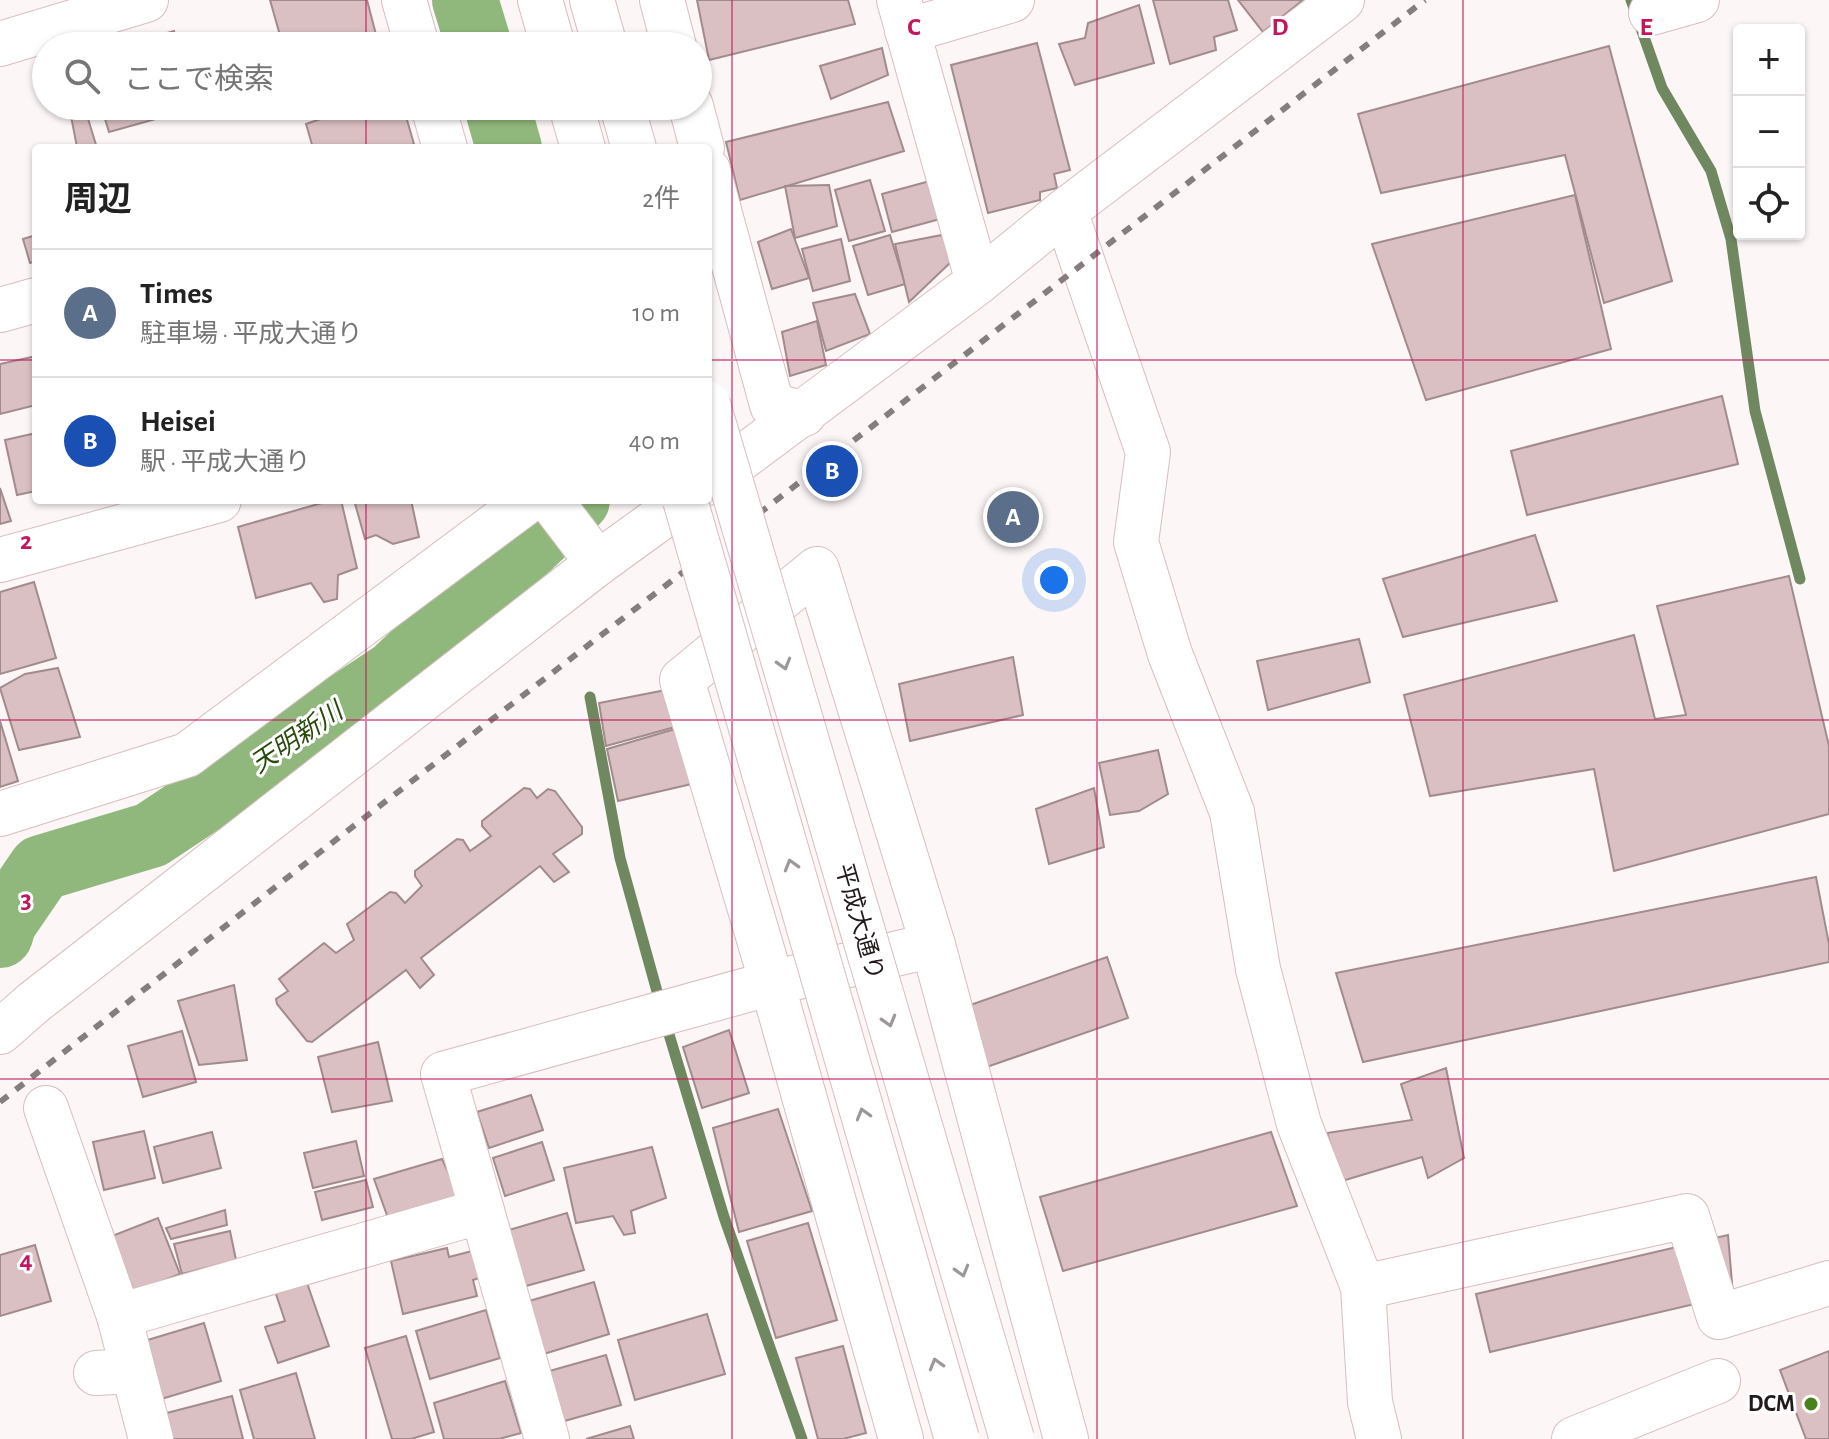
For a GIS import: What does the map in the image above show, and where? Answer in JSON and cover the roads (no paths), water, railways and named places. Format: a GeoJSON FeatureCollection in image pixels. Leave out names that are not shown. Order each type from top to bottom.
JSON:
{"type":"FeatureCollection","features":[{"type":"Feature","properties":{"kind":"street"},"geometry":{"type":"LineString","coordinates":[[40,32],[146,0]]}},
{"type":"Feature","properties":{"kind":"street"},"geometry":{"type":"LineString","coordinates":[[404,0],[413,32]]}},
{"type":"Feature","properties":{"kind":"street"},"geometry":{"type":"LineString","coordinates":[[540,0],[549,32]]}},
{"type":"Feature","properties":{"kind":"street"},"geometry":{"type":"LineString","coordinates":[[592,0],[601,32]]}},
{"type":"Feature","properties":{"kind":"street"},"geometry":{"type":"LineString","coordinates":[[662,0],[670,32]]}},
{"type":"Feature","properties":{"kind":"street"},"geometry":{"type":"LineString","coordinates":[[978,282],[903,15],[1012,0]]}},
{"type":"Feature","properties":{"kind":"street"},"geometry":{"type":"LineString","coordinates":[[712,481],[791,432],[1065,211],[1342,0]]}},
{"type":"Feature","properties":{"kind":"street"},"geometry":{"type":"LineString","coordinates":[[1651,13],[1697,0]]}},
{"type":"Feature","properties":{"kind":"street"},"geometry":{"type":"LineString","coordinates":[[0,44],[32,34]]}},
{"type":"Feature","properties":{"kind":"street"},"geometry":{"type":"LineString","coordinates":[[437,120],[444,144]]}},
{"type":"Feature","properties":{"kind":"street"},"geometry":{"type":"LineString","coordinates":[[575,120],[582,144]]}},
{"type":"Feature","properties":{"kind":"street"},"geometry":{"type":"LineString","coordinates":[[626,120],[633,144]]}},
{"type":"Feature","properties":{"kind":"street"},"geometry":{"type":"LineString","coordinates":[[695,120],[701,144]]}},
{"type":"Feature","properties":{"kind":"street"},"geometry":{"type":"LineString","coordinates":[[712,185],[772,405],[791,432]]}},
{"type":"Feature","properties":{"kind":"street"},"geometry":{"type":"LineString","coordinates":[[1065,211],[1148,452],[1136,542],[1170,654],[1232,812],[1258,969],[1299,1124],[1363,1287],[1370,1402],[1379,1439]]}},
{"type":"Feature","properties":{"kind":"street"},"geometry":{"type":"LineString","coordinates":[[0,310],[32,301]]}},
{"type":"Feature","properties":{"kind":"street","name":"平成大通り"},"geometry":{"type":"LineString","coordinates":[[712,418],[1012,1439]]}},
{"type":"Feature","properties":{"kind":"street"},"geometry":{"type":"LineString","coordinates":[[0,560],[204,504]]}},
{"type":"Feature","properties":{"kind":"street"},"geometry":{"type":"LineString","coordinates":[[0,814],[187,755],[524,504]]}},
{"type":"Feature","properties":{"kind":"street"},"geometry":{"type":"LineString","coordinates":[[553,504],[598,563]]}},
{"type":"Feature","properties":{"kind":"street"},"geometry":{"type":"LineString","coordinates":[[0,1032],[33,1003],[598,563],[679,504]]}},
{"type":"Feature","properties":{"kind":"street","name":"平成大通り"},"geometry":{"type":"LineString","coordinates":[[686,504],[957,1439]]}},
{"type":"Feature","properties":{"kind":"street"},"geometry":{"type":"LineString","coordinates":[[901,1439],[772,983],[682,680],[817,569],[933,945],[1066,1439]]}},
{"type":"Feature","properties":{"kind":"street"},"geometry":{"type":"LineString","coordinates":[[547,1439],[443,1074],[772,983],[933,945]]}},
{"type":"Feature","properties":{"kind":"street"},"geometry":{"type":"LineString","coordinates":[[46,1108],[71,1232],[119,1316],[114,1372],[151,1439]]}},
{"type":"Feature","properties":{"kind":"street"},"geometry":{"type":"LineString","coordinates":[[119,1316],[482,1211]]}},
{"type":"Feature","properties":{"kind":"street"},"geometry":{"type":"LineString","coordinates":[[1363,1287],[1687,1216],[1719,1317],[1829,1283]]}},
{"type":"Feature","properties":{"kind":"street"},"geometry":{"type":"LineString","coordinates":[[1574,1439],[1718,1381]]}},
{"type":"Feature","properties":{"kind":"waterway","name":"天明新川"},"geometry":{"type":"LineString","coordinates":[[465,0],[475,32]]}},
{"type":"Feature","properties":{"kind":"waterway"},"geometry":{"type":"LineString","coordinates":[[1631,0],[1662,88],[1711,171],[1731,239],[1755,411],[1800,579]]}},
{"type":"Feature","properties":{"kind":"waterway","name":"天明新川"},"geometry":{"type":"LineString","coordinates":[[501,120],[508,144]]}},
{"type":"Feature","properties":{"kind":"waterway","name":"天明新川"},"geometry":{"type":"LineString","coordinates":[[0,935],[4,922],[41,868],[151,835],[395,673],[573,504]]}},
{"type":"Feature","properties":{"kind":"waterway"},"geometry":{"type":"LineString","coordinates":[[590,697],[620,858],[658,995]]}},
{"type":"Feature","properties":{"kind":"waterway"},"geometry":{"type":"LineString","coordinates":[[668,1031],[724,1217],[802,1439]]}},
{"type":"Feature","properties":{"kind":"railway"},"geometry":{"type":"LineString","coordinates":[[0,1102],[1425,0]]}},
{"type":"Feature","properties":{"kind":"place","name":"Heisei"},"geometry":{"type":"Point","coordinates":[832,471]}},
{"type":"Feature","properties":{"kind":"place","name":"Times"},"geometry":{"type":"Point","coordinates":[1013,517]}},
{"type":"Feature","properties":{"kind":"place","name":"DCM"},"geometry":{"type":"Point","coordinates":[1811,1404]}}]}
